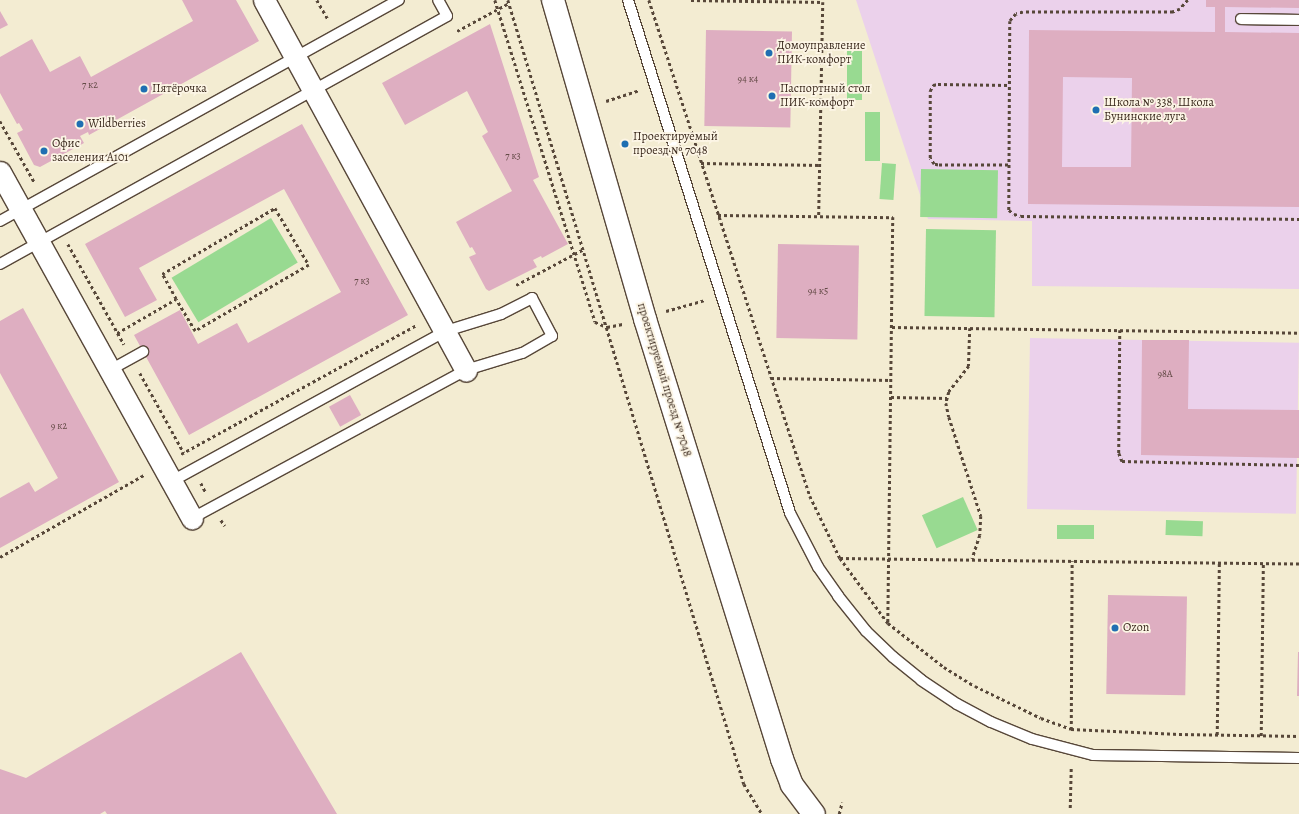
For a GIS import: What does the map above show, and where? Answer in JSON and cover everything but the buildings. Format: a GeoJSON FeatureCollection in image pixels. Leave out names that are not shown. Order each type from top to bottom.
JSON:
{"type":"FeatureCollection","features":[{"type":"Feature","properties":{"kind":"main road","name":"проектируемый проезд № 7048"},"geometry":{"type":"LineString","coordinates":[[553,0],[645,319],[782,759],[792,785],[814,814]]}},
{"type":"Feature","properties":{"kind":"street"},"geometry":{"type":"LineString","coordinates":[[264,0],[466,370]]}},
{"type":"Feature","properties":{"kind":"street"},"geometry":{"type":"LineString","coordinates":[[0,172],[192,518]]}},
{"type":"Feature","properties":{"kind":"lane"},"geometry":{"type":"LineString","coordinates":[[0,221],[399,0]]}},
{"type":"Feature","properties":{"kind":"lane"},"geometry":{"type":"LineString","coordinates":[[0,264],[447,16],[438,0]]}},
{"type":"Feature","properties":{"kind":"lane"},"geometry":{"type":"LineString","coordinates":[[628,0],[790,513],[818,567],[838,596],[866,631],[893,657],[921,680],[957,704],[990,722],[1032,739],[1093,755],[1299,758]]}},
{"type":"Feature","properties":{"kind":"lane"},"geometry":{"type":"LineString","coordinates":[[1241,19],[1299,20]]}},
{"type":"Feature","properties":{"kind":"lane"},"geometry":{"type":"LineString","coordinates":[[167,473],[193,469],[441,323],[502,314],[532,298],[552,336],[522,353],[466,370],[192,518]]}},
{"type":"Feature","properties":{"kind":"lane"},"geometry":{"type":"LineString","coordinates":[[110,370],[143,352]]}},
{"type":"Feature","properties":{"kind":"path"},"geometry":{"type":"LineString","coordinates":[[317,0],[328,19]]}},
{"type":"Feature","properties":{"kind":"path"},"geometry":{"type":"LineString","coordinates":[[495,0],[595,322],[607,327]]}},
{"type":"Feature","properties":{"kind":"path"},"geometry":{"type":"LineString","coordinates":[[508,0],[744,784],[762,814]]}},
{"type":"Feature","properties":{"kind":"path"},"geometry":{"type":"LineString","coordinates":[[649,0],[810,496],[840,558],[888,623],[926,653],[976,686],[1041,718],[1071,729],[1217,735],[1299,736]]}},
{"type":"Feature","properties":{"kind":"path"},"geometry":{"type":"LineString","coordinates":[[691,0],[823,2],[819,216]]}},
{"type":"Feature","properties":{"kind":"path"},"geometry":{"type":"LineString","coordinates":[[1188,0],[1180,9],[1173,12],[1023,12],[1016,14],[1010,21],[1008,165],[1009,210],[1014,214],[1021,216],[1299,219]]}},
{"type":"Feature","properties":{"kind":"path"},"geometry":{"type":"LineString","coordinates":[[1008,165],[934,164],[930,158],[930,91],[933,86],[938,84],[1009,85]]}},
{"type":"Feature","properties":{"kind":"path"},"geometry":{"type":"LineString","coordinates":[[0,121],[43,198]]}},
{"type":"Feature","properties":{"kind":"path"},"geometry":{"type":"LineString","coordinates":[[701,163],[820,165]]}},
{"type":"Feature","properties":{"kind":"path"},"geometry":{"type":"LineString","coordinates":[[276,208],[309,265],[195,331],[176,299],[162,274],[276,208]]}},
{"type":"Feature","properties":{"kind":"path"},"geometry":{"type":"LineString","coordinates":[[718,214],[893,217],[888,623]]}},
{"type":"Feature","properties":{"kind":"path"},"geometry":{"type":"LineString","coordinates":[[61,231],[224,526]]}},
{"type":"Feature","properties":{"kind":"path"},"geometry":{"type":"LineString","coordinates":[[513,287],[584,249]]}},
{"type":"Feature","properties":{"kind":"path"},"geometry":{"type":"LineString","coordinates":[[117,333],[176,299]]}},
{"type":"Feature","properties":{"kind":"path"},"geometry":{"type":"LineString","coordinates":[[0,557],[167,473],[184,452],[441,323]]}},
{"type":"Feature","properties":{"kind":"path"},"geometry":{"type":"LineString","coordinates":[[892,327],[1299,333]]}},
{"type":"Feature","properties":{"kind":"path"},"geometry":{"type":"LineString","coordinates":[[970,328],[969,366],[963,376],[955,384],[947,398],[949,417],[981,516],[980,535],[972,559]]}},
{"type":"Feature","properties":{"kind":"path"},"geometry":{"type":"LineString","coordinates":[[1120,330],[1119,453],[1122,461],[1299,465]]}},
{"type":"Feature","properties":{"kind":"path"},"geometry":{"type":"LineString","coordinates":[[771,378],[891,380]]}},
{"type":"Feature","properties":{"kind":"path"},"geometry":{"type":"LineString","coordinates":[[891,397],[947,398]]}},
{"type":"Feature","properties":{"kind":"path"},"geometry":{"type":"LineString","coordinates":[[840,558],[1299,564]]}},
{"type":"Feature","properties":{"kind":"path"},"geometry":{"type":"LineString","coordinates":[[1070,808],[1072,560]]}},
{"type":"Feature","properties":{"kind":"path"},"geometry":{"type":"LineString","coordinates":[[1217,735],[1219,562]]}},
{"type":"Feature","properties":{"kind":"path"},"geometry":{"type":"LineString","coordinates":[[1261,736],[1264,563]]}},
{"type":"Feature","properties":{"kind":"path"},"geometry":{"type":"LineString","coordinates":[[839,814],[842,802]]}},
{"type":"Feature","properties":{"kind":"shaded area","name":"Школа № 338, Школа Бунинские луга"},"geometry":{"type":"Polygon","coordinates":[[[856,0],[1299,0],[1299,289],[1032,286],[1032,221],[928,219],[856,0]]]}},
{"type":"Feature","properties":{"kind":"shaded area"},"geometry":{"type":"Polygon","coordinates":[[[1030,338],[1299,343],[1296,514],[1027,509],[1030,338]]]}},
{"type":"Feature","properties":{"kind":"green space"},"geometry":{"type":"Polygon","coordinates":[[[847,51],[862,51],[862,100],[847,100],[847,51]]]}},
{"type":"Feature","properties":{"kind":"green space"},"geometry":{"type":"Polygon","coordinates":[[[865,112],[880,112],[880,161],[865,161],[865,112]]]}},
{"type":"Feature","properties":{"kind":"green space"},"geometry":{"type":"Polygon","coordinates":[[[882,163],[896,164],[893,200],[879,199],[882,163]]]}},
{"type":"Feature","properties":{"kind":"green space"},"geometry":{"type":"Polygon","coordinates":[[[921,169],[998,170],[997,218],[920,217],[921,169]]]}},
{"type":"Feature","properties":{"kind":"green space"},"geometry":{"type":"Polygon","coordinates":[[[271,218],[298,263],[198,322],[172,278],[271,218]]]}},
{"type":"Feature","properties":{"kind":"green space"},"geometry":{"type":"Polygon","coordinates":[[[926,229],[996,230],[994,317],[924,316],[926,229]]]}},
{"type":"Feature","properties":{"kind":"green space"},"geometry":{"type":"Polygon","coordinates":[[[963,497],[978,530],[937,548],[922,515],[963,497]]]}},
{"type":"Feature","properties":{"kind":"green space"},"geometry":{"type":"Polygon","coordinates":[[[1166,520],[1203,521],[1202,536],[1165,535],[1166,520]]]}},
{"type":"Feature","properties":{"kind":"green space"},"geometry":{"type":"Polygon","coordinates":[[[1057,525],[1094,525],[1094,539],[1057,539],[1057,525]]]}},
{"type":"Feature","properties":{"kind":"place","name":"Домоуправление ПИК-комфорт"},"geometry":{"type":"Point","coordinates":[769,53]}},
{"type":"Feature","properties":{"kind":"place","name":"Пятёрочка"},"geometry":{"type":"Point","coordinates":[144,89]}},
{"type":"Feature","properties":{"kind":"place","name":"Паспортный стол ПИК-комфорт"},"geometry":{"type":"Point","coordinates":[772,96]}},
{"type":"Feature","properties":{"kind":"place","name":"Школа № 338, Школа Бунинские луга"},"geometry":{"type":"Point","coordinates":[1096,110]}},
{"type":"Feature","properties":{"kind":"place","name":"Wildberries"},"geometry":{"type":"Point","coordinates":[80,124]}},
{"type":"Feature","properties":{"kind":"place","name":"Проектируемый проезд № 7048"},"geometry":{"type":"Point","coordinates":[625,144]}},
{"type":"Feature","properties":{"kind":"place","name":"Офис заселения А101"},"geometry":{"type":"Point","coordinates":[44,151]}},
{"type":"Feature","properties":{"kind":"place","name":"Ozon"},"geometry":{"type":"Point","coordinates":[1115,628]}}]}
